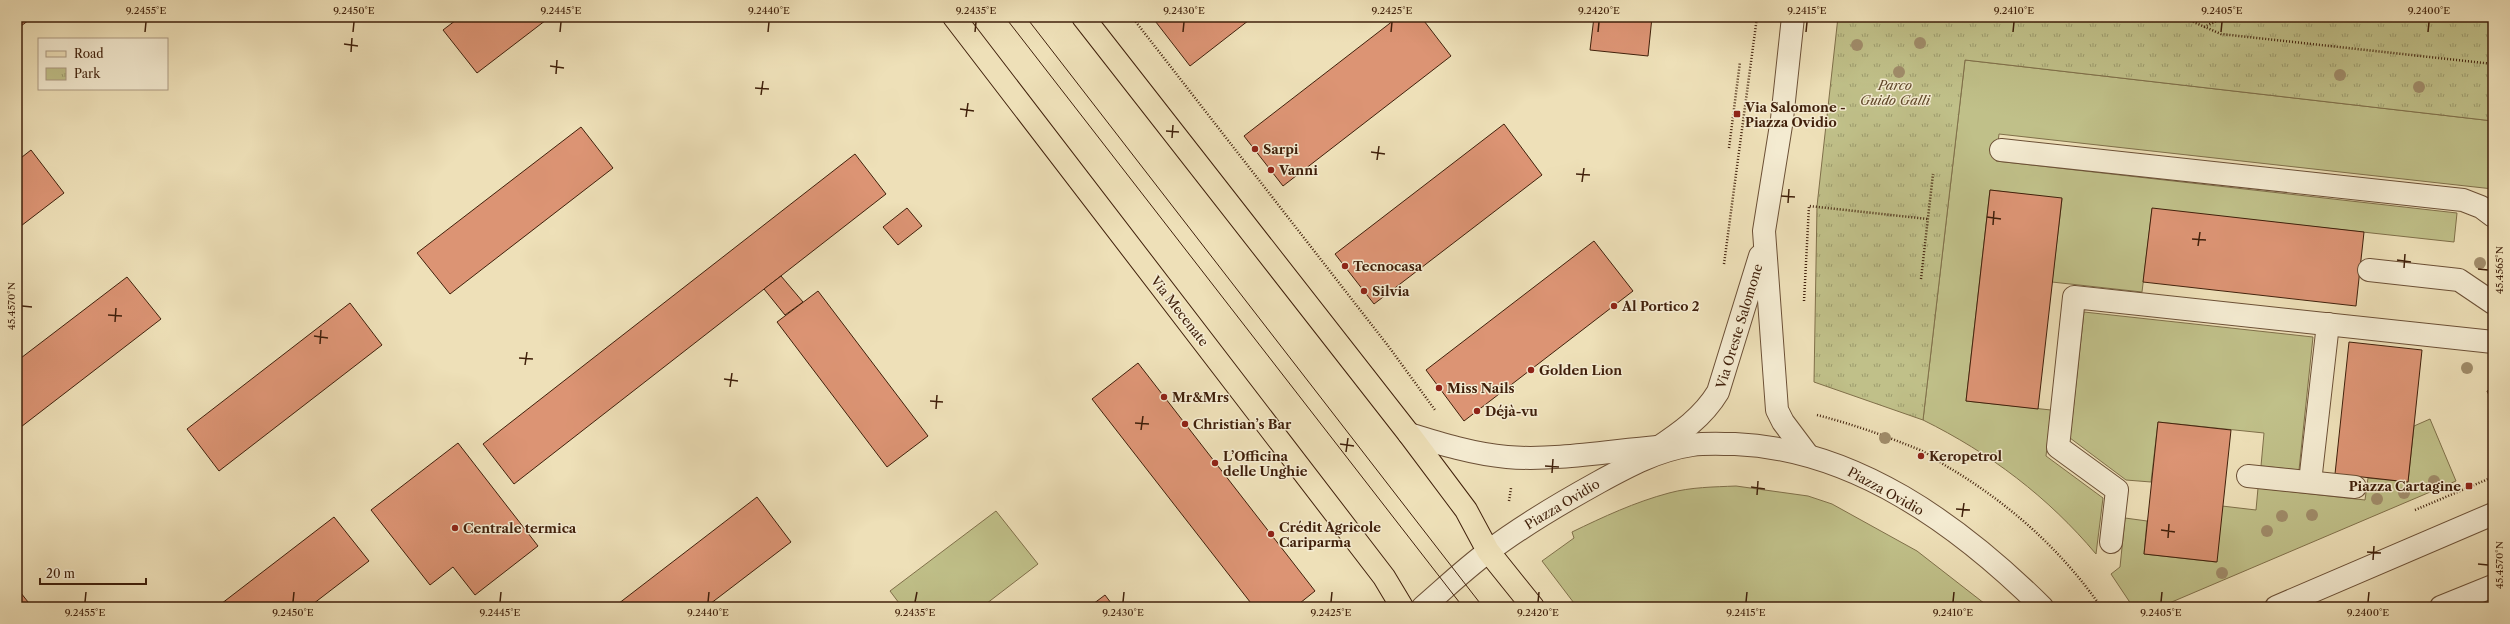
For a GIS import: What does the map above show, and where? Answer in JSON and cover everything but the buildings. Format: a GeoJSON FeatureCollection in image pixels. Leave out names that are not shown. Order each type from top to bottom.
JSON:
{"type":"FeatureCollection","features":[{"type":"Feature","properties":{"kind":"main road","name":"Via Mecenate"},"geometry":{"type":"LineString","coordinates":[[954,17],[1384,577],[1402,607]]}},
{"type":"Feature","properties":{"kind":"main road"},"geometry":{"type":"LineString","coordinates":[[1083,17],[1409,434],[1466,510],[1488,551],[1533,607]]}},
{"type":"Feature","properties":{"kind":"street","name":"Via Oreste Salomone"},"geometry":{"type":"LineString","coordinates":[[1635,463],[1699,417],[1709,407],[1718,392],[1764,246],[1793,17]]}},
{"type":"Feature","properties":{"kind":"street"},"geometry":{"type":"LineString","coordinates":[[2001,150],[2463,200],[2481,207],[2493,216]]}},
{"type":"Feature","properties":{"kind":"street","name":"Via Oreste Salomone"},"geometry":{"type":"LineString","coordinates":[[1764,246],[1777,405],[1783,422],[1806,454]]}},
{"type":"Feature","properties":{"kind":"street"},"geometry":{"type":"LineString","coordinates":[[2369,270],[2459,280],[2493,303]]}},
{"type":"Feature","properties":{"kind":"street"},"geometry":{"type":"LineString","coordinates":[[2111,542],[2117,490],[2058,447],[2074,296],[2493,342]]}},
{"type":"Feature","properties":{"kind":"street"},"geometry":{"type":"LineString","coordinates":[[2310,482],[2328,324]]}},
{"type":"Feature","properties":{"kind":"street"},"geometry":{"type":"LineString","coordinates":[[1409,434],[1445,445],[1508,457],[1546,456],[1692,444]]}},
{"type":"Feature","properties":{"kind":"street","name":"Piazza Ovidio"},"geometry":{"type":"LineString","coordinates":[[1423,607],[1488,551],[1577,494],[1635,463],[1660,452],[1692,444],[1751,445],[1806,454],[1855,471],[1903,497],[2004,570],[2042,607]]}},
{"type":"Feature","properties":{"kind":"street"},"geometry":{"type":"LineString","coordinates":[[2248,476],[2355,487]]}},
{"type":"Feature","properties":{"kind":"street"},"geometry":{"type":"LineString","coordinates":[[2276,607],[2493,514]]}},
{"type":"Feature","properties":{"kind":"street"},"geometry":{"type":"LineString","coordinates":[[2441,607],[2493,586]]}},
{"type":"Feature","properties":{"kind":"path"},"geometry":{"type":"LineString","coordinates":[[1132,17],[1389,347],[1439,415]]}},
{"type":"Feature","properties":{"kind":"path"},"geometry":{"type":"LineString","coordinates":[[1724,267],[1757,17]]}},
{"type":"Feature","properties":{"kind":"path"},"geometry":{"type":"LineString","coordinates":[[2182,17],[2221,34],[2493,64]]}},
{"type":"Feature","properties":{"kind":"path"},"geometry":{"type":"LineString","coordinates":[[2204,27],[2225,17]]}},
{"type":"Feature","properties":{"kind":"path"},"geometry":{"type":"LineString","coordinates":[[1729,148],[1740,62]]}},
{"type":"Feature","properties":{"kind":"path"},"geometry":{"type":"LineString","coordinates":[[1921,279],[1933,174]]}},
{"type":"Feature","properties":{"kind":"path"},"geometry":{"type":"LineString","coordinates":[[1804,301],[1809,206],[1928,219]]}},
{"type":"Feature","properties":{"kind":"path"},"geometry":{"type":"LineString","coordinates":[[1777,405],[1852,424],[1921,451],[1980,487],[2037,531],[2082,580],[2101,607]]}},
{"type":"Feature","properties":{"kind":"path"},"geometry":{"type":"LineString","coordinates":[[2415,510],[2493,477]]}},
{"type":"Feature","properties":{"kind":"green space","name":"Parco Guido Galli"},"geometry":{"type":"Polygon","coordinates":[[[1838,17],[2493,17],[2493,121],[1965,60],[1923,420],[1814,382],[1817,206],[1838,17]]]}},
{"type":"Feature","properties":{"kind":"green space"},"geometry":{"type":"Polygon","coordinates":[[[1965,60],[2493,121],[2493,189],[1999,134],[1996,161],[2457,213],[2454,242],[2152,209],[2142,292],[2052,282],[2062,199],[1990,190],[1966,401],[2051,410],[2046,456],[2103,498],[2096,554],[2078,533],[2038,495],[2017,478],[1972,447],[1923,420],[1965,60]]]}},
{"type":"Feature","properties":{"kind":"green space"},"geometry":{"type":"Polygon","coordinates":[[[2084,312],[2313,337],[2299,470],[2261,466],[2264,433],[2158,422],[2151,482],[2126,480],[2070,438],[2084,312]]]}},
{"type":"Feature","properties":{"kind":"green space"},"geometry":{"type":"Polygon","coordinates":[[[2430,419],[2456,481],[2160,607],[2133,607],[2111,574],[2120,567],[2125,518],[2147,521],[2144,554],[2216,562],[2222,506],[2256,510],[2258,488],[2365,500],[2368,478],[2408,482],[2414,426],[2430,419]]]}},
{"type":"Feature","properties":{"kind":"green space"},"geometry":{"type":"Polygon","coordinates":[[[1736,486],[1808,496],[1832,504],[1917,551],[1989,607],[1577,607],[1542,561],[1574,538],[1572,532],[1632,505],[1677,491],[1736,486]]]}},
{"type":"Feature","properties":{"kind":"green space"},"geometry":{"type":"Polygon","coordinates":[[[996,511],[1038,564],[982,607],[902,607],[890,591],[996,511]]]}},
{"type":"Feature","properties":{"kind":"tram line"},"geometry":{"type":"LineString","coordinates":[[1005,17],[1463,607]]}},
{"type":"Feature","properties":{"kind":"tram line"},"geometry":{"type":"LineString","coordinates":[[1026,17],[1483,607]]}},
{"type":"Feature","properties":{"kind":"place","name":"Via Salomone - Piazza Ovidio"},"geometry":{"type":"Point","coordinates":[1737,114]}},
{"type":"Feature","properties":{"kind":"place","name":"Sarpi"},"geometry":{"type":"Point","coordinates":[1255,149]}},
{"type":"Feature","properties":{"kind":"place","name":"Vanni"},"geometry":{"type":"Point","coordinates":[1271,170]}},
{"type":"Feature","properties":{"kind":"place","name":"Tecnocasa"},"geometry":{"type":"Point","coordinates":[1345,266]}},
{"type":"Feature","properties":{"kind":"place","name":"Silvia"},"geometry":{"type":"Point","coordinates":[1364,291]}},
{"type":"Feature","properties":{"kind":"place","name":"Al Portico 2"},"geometry":{"type":"Point","coordinates":[1614,306]}},
{"type":"Feature","properties":{"kind":"place","name":"Golden Lion"},"geometry":{"type":"Point","coordinates":[1531,370]}},
{"type":"Feature","properties":{"kind":"place","name":"Miss Nails"},"geometry":{"type":"Point","coordinates":[1439,388]}},
{"type":"Feature","properties":{"kind":"place","name":"Mr&Mrs"},"geometry":{"type":"Point","coordinates":[1164,397]}},
{"type":"Feature","properties":{"kind":"place","name":"Déjà-vu"},"geometry":{"type":"Point","coordinates":[1477,411]}},
{"type":"Feature","properties":{"kind":"place","name":"Christian’s Bar"},"geometry":{"type":"Point","coordinates":[1185,424]}},
{"type":"Feature","properties":{"kind":"place","name":"Keropetrol"},"geometry":{"type":"Point","coordinates":[1921,456]}},
{"type":"Feature","properties":{"kind":"place","name":"L’Officina delle Unghie"},"geometry":{"type":"Point","coordinates":[1215,463]}},
{"type":"Feature","properties":{"kind":"place","name":"Piazza Cartagine"},"geometry":{"type":"Point","coordinates":[2469,486]}},
{"type":"Feature","properties":{"kind":"place","name":"Centrale termica"},"geometry":{"type":"Point","coordinates":[455,528]}},
{"type":"Feature","properties":{"kind":"place","name":"Crédit Agricole Cariparma"},"geometry":{"type":"Point","coordinates":[1271,534]}}]}
